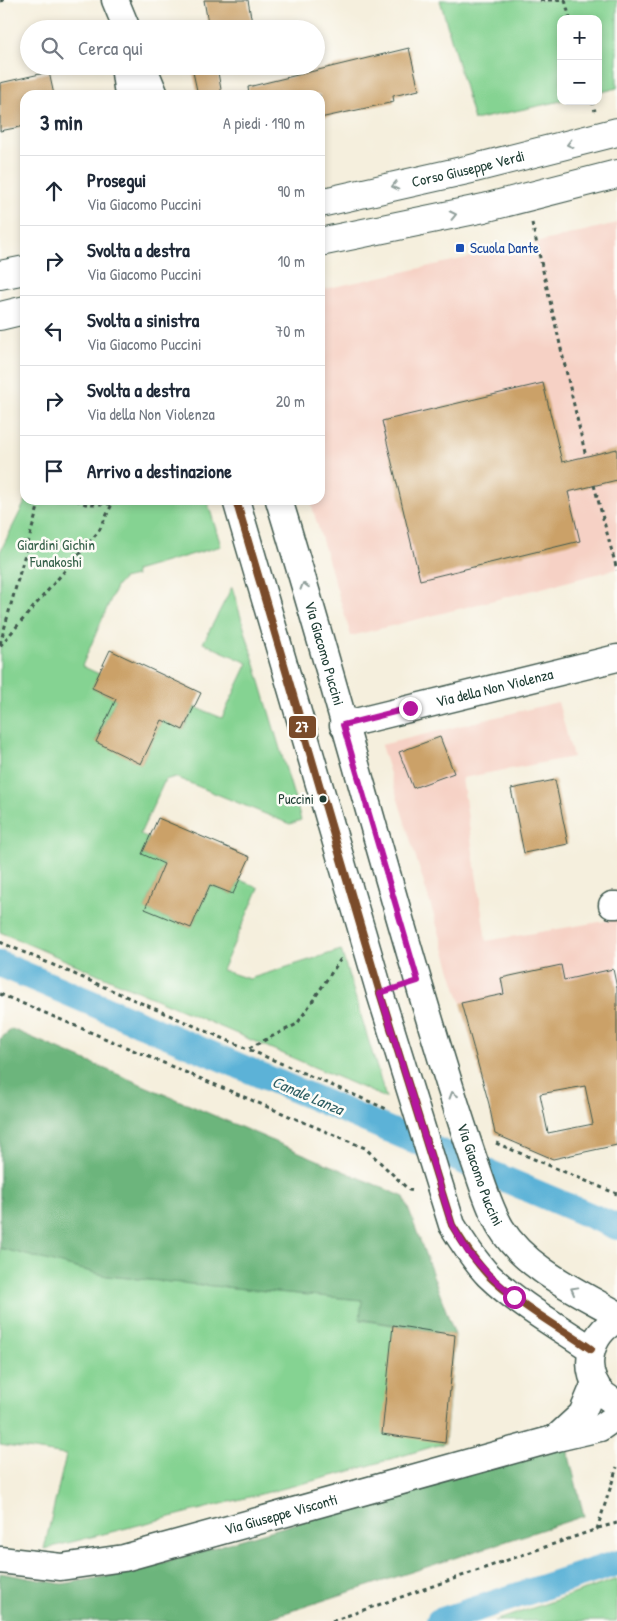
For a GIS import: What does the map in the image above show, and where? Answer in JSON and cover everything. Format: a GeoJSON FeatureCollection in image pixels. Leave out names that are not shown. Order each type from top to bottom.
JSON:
{"type":"FeatureCollection","features":[{"type":"Feature","properties":{"kind":"street"},"geometry":{"type":"LineString","coordinates":[[115,0],[118,20]]}},
{"type":"Feature","properties":{"kind":"street"},"geometry":{"type":"LineString","coordinates":[[115,0],[123,20]]}},
{"type":"Feature","properties":{"kind":"street"},"geometry":{"type":"LineString","coordinates":[[125,75],[127,90]]}},
{"type":"Feature","properties":{"kind":"street"},"geometry":{"type":"LineString","coordinates":[[147,75],[153,90]]}},
{"type":"Feature","properties":{"kind":"street","name":"Corso Giuseppe Verdi"},"geometry":{"type":"LineString","coordinates":[[325,202],[471,169],[617,132]]}},
{"type":"Feature","properties":{"kind":"street"},"geometry":{"type":"LineString","coordinates":[[325,241],[484,208],[617,174]]}},
{"type":"Feature","properties":{"kind":"street"},"geometry":{"type":"LineString","coordinates":[[0,275],[20,271]]}},
{"type":"Feature","properties":{"kind":"street"},"geometry":{"type":"LineString","coordinates":[[0,316],[20,311]]}},
{"type":"Feature","properties":{"kind":"street"},"geometry":{"type":"LineString","coordinates":[[237,505],[380,993],[452,1225],[468,1252],[489,1275],[514,1297],[592,1349]]}},
{"type":"Feature","properties":{"kind":"street","name":"Via Giacomo Puccini"},"geometry":{"type":"LineString","coordinates":[[280,505],[418,981],[465,1135],[489,1203],[500,1228],[513,1245],[536,1265],[569,1287],[617,1314]]}},
{"type":"Feature","properties":{"kind":"street","name":"Via della Non Violenza"},"geometry":{"type":"LineString","coordinates":[[343,725],[617,658]]}},
{"type":"Feature","properties":{"kind":"street"},"geometry":{"type":"LineString","coordinates":[[380,993],[418,981]]}},
{"type":"Feature","properties":{"kind":"street"},"geometry":{"type":"LineString","coordinates":[[617,1320],[609,1324],[598,1335],[592,1349],[590,1361],[595,1383],[604,1395],[617,1403]]}},
{"type":"Feature","properties":{"kind":"street","name":"Via Giuseppe Visconti"},"geometry":{"type":"LineString","coordinates":[[557,1438],[582,1414],[595,1383]]}},
{"type":"Feature","properties":{"kind":"street","name":"Via Giuseppe Visconti"},"geometry":{"type":"LineString","coordinates":[[0,1560],[61,1567],[124,1558],[557,1438],[600,1428],[617,1416]]}},
{"type":"Feature","properties":{"kind":"path"},"geometry":{"type":"LineString","coordinates":[[0,1],[5,0]]}},
{"type":"Feature","properties":{"kind":"path"},"geometry":{"type":"LineString","coordinates":[[540,0],[565,0],[569,15]]}},
{"type":"Feature","properties":{"kind":"path"},"geometry":{"type":"LineString","coordinates":[[535,243],[586,457]]}},
{"type":"Feature","properties":{"kind":"path"},"geometry":{"type":"LineString","coordinates":[[594,485],[617,570]]}},
{"type":"Feature","properties":{"kind":"path"},"geometry":{"type":"LineString","coordinates":[[0,645],[39,505]]}},
{"type":"Feature","properties":{"kind":"path"},"geometry":{"type":"LineString","coordinates":[[0,645],[99,531],[112,505]]}},
{"type":"Feature","properties":{"kind":"path"},"geometry":{"type":"LineString","coordinates":[[0,942],[419,1122]]}},
{"type":"Feature","properties":{"kind":"path"},"geometry":{"type":"LineString","coordinates":[[249,1048],[296,1024],[340,960],[369,951]]}},
{"type":"Feature","properties":{"kind":"path"},"geometry":{"type":"LineString","coordinates":[[0,994],[365,1148],[409,1190],[441,1191]]}},
{"type":"Feature","properties":{"kind":"path"},"geometry":{"type":"LineString","coordinates":[[465,1135],[617,1194]]}},
{"type":"Feature","properties":{"kind":"path"},"geometry":{"type":"LineString","coordinates":[[597,1528],[617,1467]]}},
{"type":"Feature","properties":{"kind":"path"},"geometry":{"type":"LineString","coordinates":[[332,1621],[597,1528],[617,1523]]}},
{"type":"Feature","properties":{"kind":"shaded area"},"geometry":{"type":"Polygon","coordinates":[[[617,223],[617,569],[351,636],[312,505],[325,505],[325,289],[617,223]]]}},
{"type":"Feature","properties":{"kind":"shaded area"},"geometry":{"type":"Polygon","coordinates":[[[558,702],[573,757],[462,778],[486,941],[617,919],[617,1079],[489,1104],[461,1003],[381,745],[558,702]]]}},
{"type":"Feature","properties":{"kind":"green space"},"geometry":{"type":"Polygon","coordinates":[[[440,0],[617,0],[617,88],[602,92],[602,15],[557,15],[557,102],[474,120],[440,0]]]}},
{"type":"Feature","properties":{"kind":"green space","name":"Giardini Gichin Funakoshi"},"geometry":{"type":"Polygon","coordinates":[[[24,505],[209,505],[221,546],[135,571],[136,576],[123,579],[116,587],[82,666],[99,674],[92,688],[116,699],[96,741],[141,764],[162,720],[183,730],[195,707],[222,718],[248,663],[203,643],[232,587],[301,820],[290,824],[175,777],[165,780],[140,834],[149,838],[142,854],[164,864],[145,909],[191,928],[210,885],[233,894],[240,880],[259,888],[222,970],[249,979],[341,950],[386,1098],[0,932],[0,552],[24,505]]]}},
{"type":"Feature","properties":{"kind":"green space"},"geometry":{"type":"Polygon","coordinates":[[[12,1029],[404,1197],[455,1335],[360,1319],[362,1300],[107,1276],[0,1248],[0,1039],[12,1029]]]}},
{"type":"Feature","properties":{"kind":"green space"},"geometry":{"type":"Polygon","coordinates":[[[0,1248],[107,1276],[362,1300],[361,1320],[455,1335],[445,1443],[344,1473],[44,1549],[66,1455],[0,1445],[0,1248]]]}},
{"type":"Feature","properties":{"kind":"green space"},"geometry":{"type":"Polygon","coordinates":[[[566,1444],[584,1516],[260,1621],[0,1621],[0,1573],[62,1584],[127,1573],[566,1444]]]}},
{"type":"Feature","properties":{"kind":"green space"},"geometry":{"type":"Polygon","coordinates":[[[617,1579],[617,1621],[495,1621],[617,1579]]]}},
{"type":"Feature","properties":{"kind":"building"},"geometry":{"type":"Polygon","coordinates":[[[204,0],[248,0],[251,20],[207,20],[204,0]]]}},
{"type":"Feature","properties":{"kind":"building"},"geometry":{"type":"Polygon","coordinates":[[[409,48],[419,90],[393,96],[394,102],[325,117],[325,90],[248,90],[248,87],[298,75],[325,75],[325,68],[409,48]]]}},
{"type":"Feature","properties":{"kind":"building"},"geometry":{"type":"Polygon","coordinates":[[[36,75],[50,75],[53,90],[20,90],[20,127],[0,131],[0,83],[36,75]]]}},
{"type":"Feature","properties":{"kind":"building"},"geometry":{"type":"Polygon","coordinates":[[[194,75],[218,75],[221,90],[197,90],[194,75]]]}},
{"type":"Feature","properties":{"kind":"building"},"geometry":{"type":"Polygon","coordinates":[[[543,383],[562,462],[617,449],[617,480],[568,492],[580,541],[420,580],[382,421],[543,383]]]}},
{"type":"Feature","properties":{"kind":"building"},"geometry":{"type":"Polygon","coordinates":[[[110,650],[201,693],[183,730],[162,720],[141,764],[96,742],[116,699],[92,688],[110,650]]]}},
{"type":"Feature","properties":{"kind":"building"},"geometry":{"type":"Polygon","coordinates":[[[440,737],[454,773],[413,788],[399,752],[440,737]]]}},
{"type":"Feature","properties":{"kind":"building"},"geometry":{"type":"Polygon","coordinates":[[[555,780],[568,844],[524,853],[511,789],[555,780]]]}},
{"type":"Feature","properties":{"kind":"building"},"geometry":{"type":"Polygon","coordinates":[[[158,818],[250,857],[233,894],[210,885],[191,928],[145,909],[164,864],[142,854],[158,818]]]}},
{"type":"Feature","properties":{"kind":"building"},"geometry":{"type":"Polygon","coordinates":[[[561,965],[564,980],[613,969],[617,988],[617,1145],[553,1159],[495,1134],[489,1104],[461,1003],[504,994],[501,978],[561,965]],[[585,1086],[540,1094],[548,1133],[593,1124],[585,1086]]]}},
{"type":"Feature","properties":{"kind":"building"},"geometry":{"type":"Polygon","coordinates":[[[393,1325],[455,1335],[445,1443],[382,1434],[393,1325]]]}},
{"type":"Feature","properties":{"kind":"waterway","name":"Canale Lanza"},"geometry":{"type":"LineString","coordinates":[[0,964],[617,1227]]}},
{"type":"Feature","properties":{"kind":"waterway"},"geometry":{"type":"LineString","coordinates":[[439,1621],[617,1563]]}},
{"type":"Feature","properties":{"kind":"transit line","name":"27"},"geometry":{"type":"LineString","coordinates":[[237,505],[380,993],[452,1225],[478,1263],[500,1286],[591,1349]]}},
{"type":"Feature","properties":{"kind":"place","name":"Scuola Dante"},"geometry":{"type":"Point","coordinates":[460,248]}},
{"type":"Feature","properties":{"kind":"place","name":"Puccini"},"geometry":{"type":"Point","coordinates":[323,799]}},
{"type":"Feature","properties":{"kind":"route"},"geometry":{"type":"LineString","coordinates":[[410,708],[343,725],[418,981],[380,993],[452,1225],[468,1252],[489,1275],[514,1297]]}}]}
